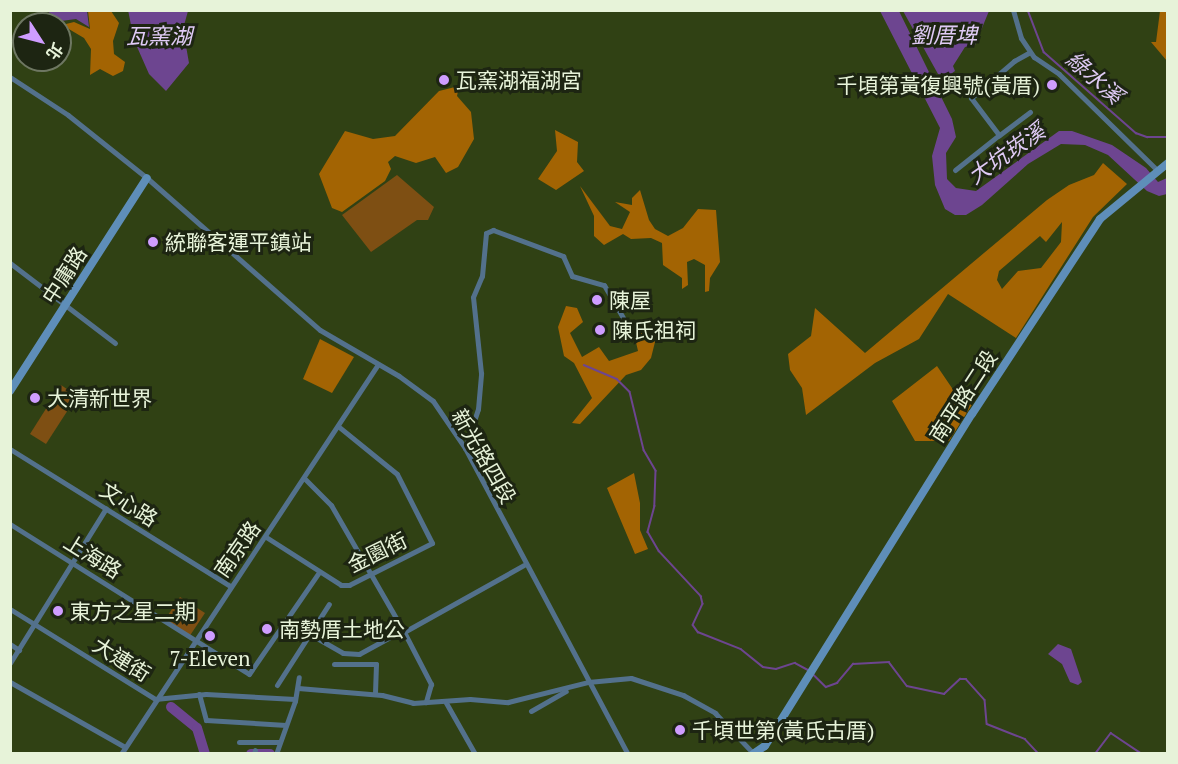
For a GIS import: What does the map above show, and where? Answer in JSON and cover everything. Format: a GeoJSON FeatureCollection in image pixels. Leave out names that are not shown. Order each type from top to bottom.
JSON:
{"type":"FeatureCollection","features":[{"type":"Feature","properties":{"kind":"street"},"geometry":{"type":"LineString","coordinates":[[1013,10],[1020,38],[1030,52],[1059,74],[1155,173]]}},
{"type":"Feature","properties":{"kind":"street"},"geometry":{"type":"LineString","coordinates":[[999,135],[971,98],[1014,61],[1030,52]]}},
{"type":"Feature","properties":{"kind":"street","name":"新光路四段"},"geometry":{"type":"LineString","coordinates":[[10,77],[68,115],[147,178],[281,299],[320,330],[378,363],[433,401],[465,448],[524,565],[628,753]]}},
{"type":"Feature","properties":{"kind":"street"},"geometry":{"type":"LineString","coordinates":[[955,170],[1030,112]]}},
{"type":"Feature","properties":{"kind":"street","name":"南平路二段"},"geometry":{"type":"LineString","coordinates":[[753,753],[765,746],[1100,219],[1167,163]]}},
{"type":"Feature","properties":{"kind":"street","name":"中庸路"},"geometry":{"type":"LineString","coordinates":[[10,391],[147,178]]}},
{"type":"Feature","properties":{"kind":"street"},"geometry":{"type":"LineString","coordinates":[[465,448],[478,409],[481,372],[473,297],[482,276],[486,233],[493,230],[563,256],[572,276],[604,285],[629,328]]}},
{"type":"Feature","properties":{"kind":"street"},"geometry":{"type":"LineString","coordinates":[[10,263],[115,343]]}},
{"type":"Feature","properties":{"kind":"street","name":"南京路"},"geometry":{"type":"LineString","coordinates":[[122,753],[230,586],[305,479],[378,363]]}},
{"type":"Feature","properties":{"kind":"street","name":"金園街"},"geometry":{"type":"LineString","coordinates":[[266,537],[319,572],[349,585],[432,543],[397,474],[338,426]]}},
{"type":"Feature","properties":{"kind":"street","name":"文心路"},"geometry":{"type":"LineString","coordinates":[[10,449],[230,586]]}},
{"type":"Feature","properties":{"kind":"street"},"geometry":{"type":"LineString","coordinates":[[305,479],[332,505],[403,631],[431,684],[426,702]]}},
{"type":"Feature","properties":{"kind":"street"},"geometry":{"type":"LineString","coordinates":[[10,663],[32,622],[106,508]]}},
{"type":"Feature","properties":{"kind":"street","name":"上海路"},"geometry":{"type":"LineString","coordinates":[[10,524],[249,674],[287,621]]}},
{"type":"Feature","properties":{"kind":"street"},"geometry":{"type":"LineString","coordinates":[[319,572],[287,621],[334,650],[359,654],[524,565]]}},
{"type":"Feature","properties":{"kind":"street"},"geometry":{"type":"LineString","coordinates":[[277,685],[329,604]]}},
{"type":"Feature","properties":{"kind":"street","name":"大連街"},"geometry":{"type":"LineString","coordinates":[[10,609],[155,699]]}},
{"type":"Feature","properties":{"kind":"street"},"geometry":{"type":"LineString","coordinates":[[10,644],[19,650]]}},
{"type":"Feature","properties":{"kind":"street"},"geometry":{"type":"LineString","coordinates":[[334,664],[376,664],[375,694]]}},
{"type":"Feature","properties":{"kind":"street"},"geometry":{"type":"LineString","coordinates":[[276,753],[295,699],[298,677]]}},
{"type":"Feature","properties":{"kind":"street"},"geometry":{"type":"LineString","coordinates":[[298,688],[375,694],[413,703],[508,702],[588,682],[631,678],[683,695],[715,713],[753,753]]}},
{"type":"Feature","properties":{"kind":"street"},"geometry":{"type":"LineString","coordinates":[[10,682],[125,747]]}},
{"type":"Feature","properties":{"kind":"street"},"geometry":{"type":"LineString","coordinates":[[531,711],[574,686]]}},
{"type":"Feature","properties":{"kind":"street"},"geometry":{"type":"LineString","coordinates":[[199,694],[206,720],[285,725]]}},
{"type":"Feature","properties":{"kind":"street"},"geometry":{"type":"LineString","coordinates":[[155,699],[199,694],[295,699]]}},
{"type":"Feature","properties":{"kind":"street"},"geometry":{"type":"LineString","coordinates":[[445,702],[475,753]]}},
{"type":"Feature","properties":{"kind":"street"},"geometry":{"type":"LineString","coordinates":[[239,742],[279,744]]}},
{"type":"Feature","properties":{"kind":"shaded area"},"geometry":{"type":"Polygon","coordinates":[[[88,11],[111,11],[119,23],[113,41],[114,54],[125,62],[123,71],[113,76],[100,69],[90,75],[91,49],[84,38],[72,31],[72,22],[90,29],[88,11]]]}},
{"type":"Feature","properties":{"kind":"shaded area"},"geometry":{"type":"Polygon","coordinates":[[[1160,11],[1167,11],[1167,61],[1151,42],[1156,42],[1160,11]]]}},
{"type":"Feature","properties":{"kind":"shaded area"},"geometry":{"type":"Polygon","coordinates":[[[459,86],[457,96],[471,112],[474,139],[458,167],[446,173],[435,157],[416,163],[395,156],[388,162],[391,169],[385,181],[342,212],[332,208],[319,174],[345,131],[373,139],[395,136],[439,91],[459,86]]]}},
{"type":"Feature","properties":{"kind":"shaded area"},"geometry":{"type":"Polygon","coordinates":[[[555,130],[578,142],[577,162],[584,171],[556,190],[538,179],[557,151],[555,130]]]}},
{"type":"Feature","properties":{"kind":"shaded area"},"geometry":{"type":"Polygon","coordinates":[[[1103,163],[1127,184],[1093,217],[1016,338],[948,294],[919,339],[875,363],[806,415],[802,388],[790,370],[788,354],[811,336],[815,308],[865,353],[1047,200],[1069,185],[1094,175],[1103,163]],[[1062,222],[1046,242],[1040,236],[999,271],[997,280],[1002,289],[1018,271],[1041,268],[1061,242],[1062,222]]]}},
{"type":"Feature","properties":{"kind":"shaded area"},"geometry":{"type":"Polygon","coordinates":[[[397,175],[434,207],[428,220],[417,220],[371,252],[342,215],[397,175]]]}},
{"type":"Feature","properties":{"kind":"shaded area"},"geometry":{"type":"Polygon","coordinates":[[[580,186],[610,226],[622,229],[630,212],[615,202],[632,205],[632,198],[640,190],[649,220],[655,229],[668,236],[683,228],[698,209],[716,210],[720,262],[710,278],[709,291],[705,292],[705,265],[694,259],[687,262],[688,285],[682,289],[682,278],[663,265],[662,243],[651,238],[631,239],[623,234],[604,245],[594,236],[594,216],[580,186]]]}},
{"type":"Feature","properties":{"kind":"shaded area"},"geometry":{"type":"Polygon","coordinates":[[[566,306],[577,308],[583,322],[570,333],[582,357],[599,347],[609,361],[638,351],[633,329],[644,324],[655,342],[651,358],[641,370],[626,375],[580,424],[572,423],[592,398],[574,363],[564,356],[558,327],[566,306]]]}},
{"type":"Feature","properties":{"kind":"shaded area"},"geometry":{"type":"Polygon","coordinates":[[[320,339],[354,357],[332,393],[303,379],[320,339]]]}},
{"type":"Feature","properties":{"kind":"shaded area"},"geometry":{"type":"Polygon","coordinates":[[[937,366],[954,391],[973,403],[949,441],[915,441],[892,401],[937,366]]]}},
{"type":"Feature","properties":{"kind":"shaded area"},"geometry":{"type":"Polygon","coordinates":[[[61,385],[77,396],[46,444],[30,434],[61,385]]]}},
{"type":"Feature","properties":{"kind":"shaded area"},"geometry":{"type":"Polygon","coordinates":[[[634,473],[640,503],[640,530],[648,549],[635,554],[607,488],[634,473]]]}},
{"type":"Feature","properties":{"kind":"shaded area"},"geometry":{"type":"Polygon","coordinates":[[[180,597],[205,613],[189,637],[164,621],[180,597]]]}},
{"type":"Feature","properties":{"kind":"water","name":"瓦窯湖"},"geometry":{"type":"Polygon","coordinates":[[[128,10],[188,11],[183,29],[189,63],[166,91],[149,74],[134,40],[128,10]]]}},
{"type":"Feature","properties":{"kind":"water"},"geometry":{"type":"Polygon","coordinates":[[[87,11],[89,27],[76,19],[72,20],[72,12],[48,12],[87,11]]]}},
{"type":"Feature","properties":{"kind":"water"},"geometry":{"type":"Polygon","coordinates":[[[880,11],[899,11],[952,119],[956,137],[946,153],[947,179],[956,188],[976,191],[1059,131],[1072,131],[1112,145],[1146,168],[1158,182],[1167,178],[1167,194],[1159,196],[1147,191],[1108,155],[1085,145],[1061,144],[1028,164],[982,205],[966,215],[955,215],[945,209],[935,185],[932,156],[940,128],[880,11]]]}},
{"type":"Feature","properties":{"kind":"water","name":"劉厝埤"},"geometry":{"type":"Polygon","coordinates":[[[903,11],[989,11],[975,45],[965,47],[953,66],[955,71],[948,76],[938,74],[903,11]]]}},
{"type":"Feature","properties":{"kind":"water"},"geometry":{"type":"Polygon","coordinates":[[[1058,644],[1071,649],[1082,682],[1078,685],[1070,682],[1062,664],[1048,654],[1058,644]]]}},
{"type":"Feature","properties":{"kind":"waterway","name":"綠水溪"},"geometry":{"type":"LineString","coordinates":[[1028,10],[1044,52],[1136,133],[1147,137],[1168,137]]}},
{"type":"Feature","properties":{"kind":"waterway"},"geometry":{"type":"LineString","coordinates":[[584,365],[617,379],[630,392],[644,450],[656,471],[655,506],[648,532],[659,551],[701,596],[703,604],[693,625],[698,632],[741,649],[763,667],[776,669],[795,663],[808,670]]}},
{"type":"Feature","properties":{"kind":"waterway"},"geometry":{"type":"LineString","coordinates":[[814,675],[826,687],[837,683],[853,664],[889,662],[907,686],[944,694],[960,679],[966,679],[985,700],[987,724],[1025,739],[1039,754]]}},
{"type":"Feature","properties":{"kind":"waterway"},"geometry":{"type":"LineString","coordinates":[[171,707],[197,728],[205,754]]}},
{"type":"Feature","properties":{"kind":"waterway"},"geometry":{"type":"LineString","coordinates":[[1095,754],[1111,733],[1142,754]]}},
{"type":"Feature","properties":{"kind":"waterway"},"geometry":{"type":"LineString","coordinates":[[251,754],[270,754]]}},
{"type":"Feature","properties":{"kind":"place","name":"瓦窯湖福湖宮"},"geometry":{"type":"Point","coordinates":[444,80]}},
{"type":"Feature","properties":{"kind":"place","name":"千頃第黃復興號(黃厝)"},"geometry":{"type":"Point","coordinates":[1052,85]}},
{"type":"Feature","properties":{"kind":"place","name":"統聯客運平鎮站"},"geometry":{"type":"Point","coordinates":[153,242]}},
{"type":"Feature","properties":{"kind":"place","name":"陳屋"},"geometry":{"type":"Point","coordinates":[597,300]}},
{"type":"Feature","properties":{"kind":"place","name":"陳氏祖祠"},"geometry":{"type":"Point","coordinates":[600,330]}},
{"type":"Feature","properties":{"kind":"place","name":"大清新世界"},"geometry":{"type":"Point","coordinates":[35,398]}},
{"type":"Feature","properties":{"kind":"place","name":"東方之星二期"},"geometry":{"type":"Point","coordinates":[58,611]}},
{"type":"Feature","properties":{"kind":"place","name":"南勢厝土地公"},"geometry":{"type":"Point","coordinates":[267,629]}},
{"type":"Feature","properties":{"kind":"place","name":"7-Eleven"},"geometry":{"type":"Point","coordinates":[210,636]}},
{"type":"Feature","properties":{"kind":"place","name":"千頃世第(黃氏古厝)"},"geometry":{"type":"Point","coordinates":[680,730]}},
{"type":"Feature","properties":{"kind":"water label","name":"大坑崁溪"},"geometry":{"type":"Point","coordinates":[1006,153]}}]}
